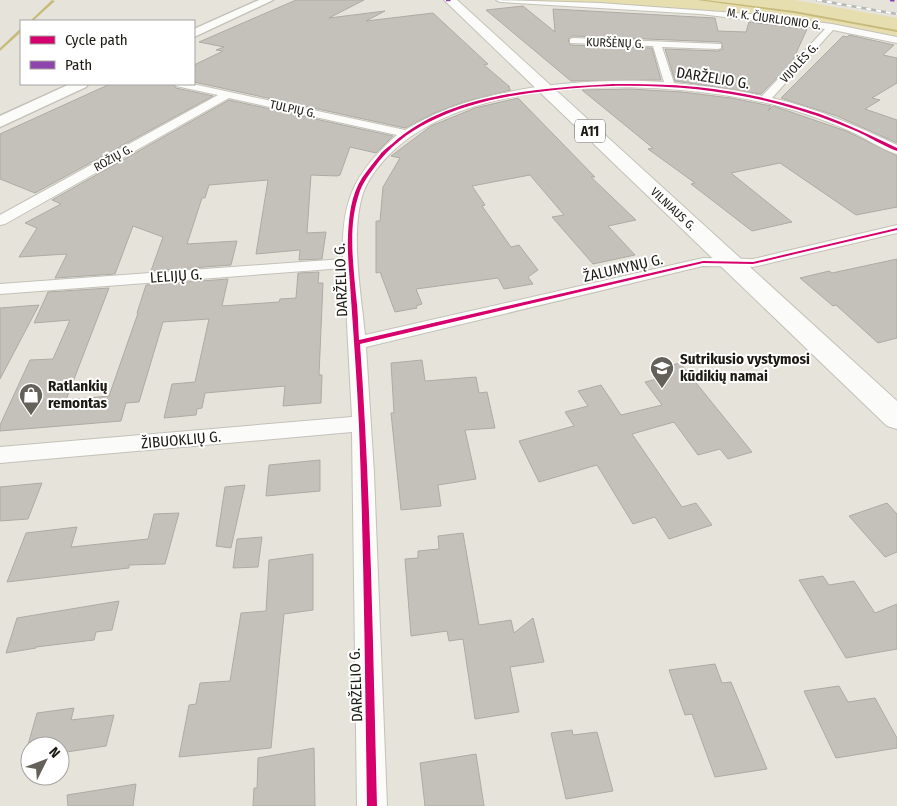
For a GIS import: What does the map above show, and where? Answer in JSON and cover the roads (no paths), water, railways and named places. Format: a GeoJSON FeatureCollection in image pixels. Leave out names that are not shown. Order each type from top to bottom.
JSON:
{"type":"FeatureCollection","features":[{"type":"Feature","properties":{"kind":"highway","name":"VILNIAUS G."},"geometry":{"type":"LineString","coordinates":[[450,0],[897,418]]}},
{"type":"Feature","properties":{"kind":"main road"},"geometry":{"type":"LineString","coordinates":[[195,33],[268,0]]}},
{"type":"Feature","properties":{"kind":"main road"},"geometry":{"type":"LineString","coordinates":[[0,122],[79,85]]}},
{"type":"Feature","properties":{"kind":"street","name":"M. K. ČIURLIONIO G."},"geometry":{"type":"LineString","coordinates":[[500,0],[718,11],[832,26],[897,40]]}},
{"type":"Feature","properties":{"kind":"street","name":"VIJOLĖS G."},"geometry":{"type":"LineString","coordinates":[[765,99],[832,26]]}},
{"type":"Feature","properties":{"kind":"street","name":"KURŠĖNŲ G."},"geometry":{"type":"LineString","coordinates":[[574,42],[718,46]]}},
{"type":"Feature","properties":{"kind":"street","name":"KURŠĖNŲ G."},"geometry":{"type":"LineString","coordinates":[[657,44],[669,84]]}},
{"type":"Feature","properties":{"kind":"street","name":"DARŽELIO G."},"geometry":{"type":"LineString","coordinates":[[372,806],[362,424],[352,263],[354,199],[372,166],[405,133],[460,107],[492,99],[546,90],[631,83],[669,84],[765,99],[842,123],[897,150]]}},
{"type":"Feature","properties":{"kind":"street","name":"TULPIŲ G."},"geometry":{"type":"LineString","coordinates":[[184,85],[405,133]]}},
{"type":"Feature","properties":{"kind":"street","name":"ROŽIŲ G."},"geometry":{"type":"LineString","coordinates":[[0,221],[226,95]]}},
{"type":"Feature","properties":{"kind":"street","name":"ŽALUMYNŲ G."},"geometry":{"type":"LineString","coordinates":[[356,343],[703,262],[752,263],[897,229]]}},
{"type":"Feature","properties":{"kind":"street","name":"LELIJŲ G."},"geometry":{"type":"LineString","coordinates":[[0,288],[352,263]]}},
{"type":"Feature","properties":{"kind":"street","name":"ŽIBUOKLIŲ G."},"geometry":{"type":"LineString","coordinates":[[0,456],[362,424]]}},
{"type":"Feature","properties":{"kind":"waterway"},"geometry":{"type":"LineString","coordinates":[[699,0],[794,12],[897,31]]}},
{"type":"Feature","properties":{"kind":"waterway"},"geometry":{"type":"LineString","coordinates":[[32,20],[53,1]]}},
{"type":"Feature","properties":{"kind":"waterway"},"geometry":{"type":"LineString","coordinates":[[0,50],[20,31]]}},
{"type":"Feature","properties":{"kind":"railway"},"geometry":{"type":"LineString","coordinates":[[817,0],[897,14]]}},
{"type":"Feature","properties":{"kind":"place","name":"Sutrikusio vystymosi kūdikių namai"},"geometry":{"type":"Point","coordinates":[662,389]}},
{"type":"Feature","properties":{"kind":"place","name":"Ratlankių remontas"},"geometry":{"type":"Point","coordinates":[31,416]}}]}
